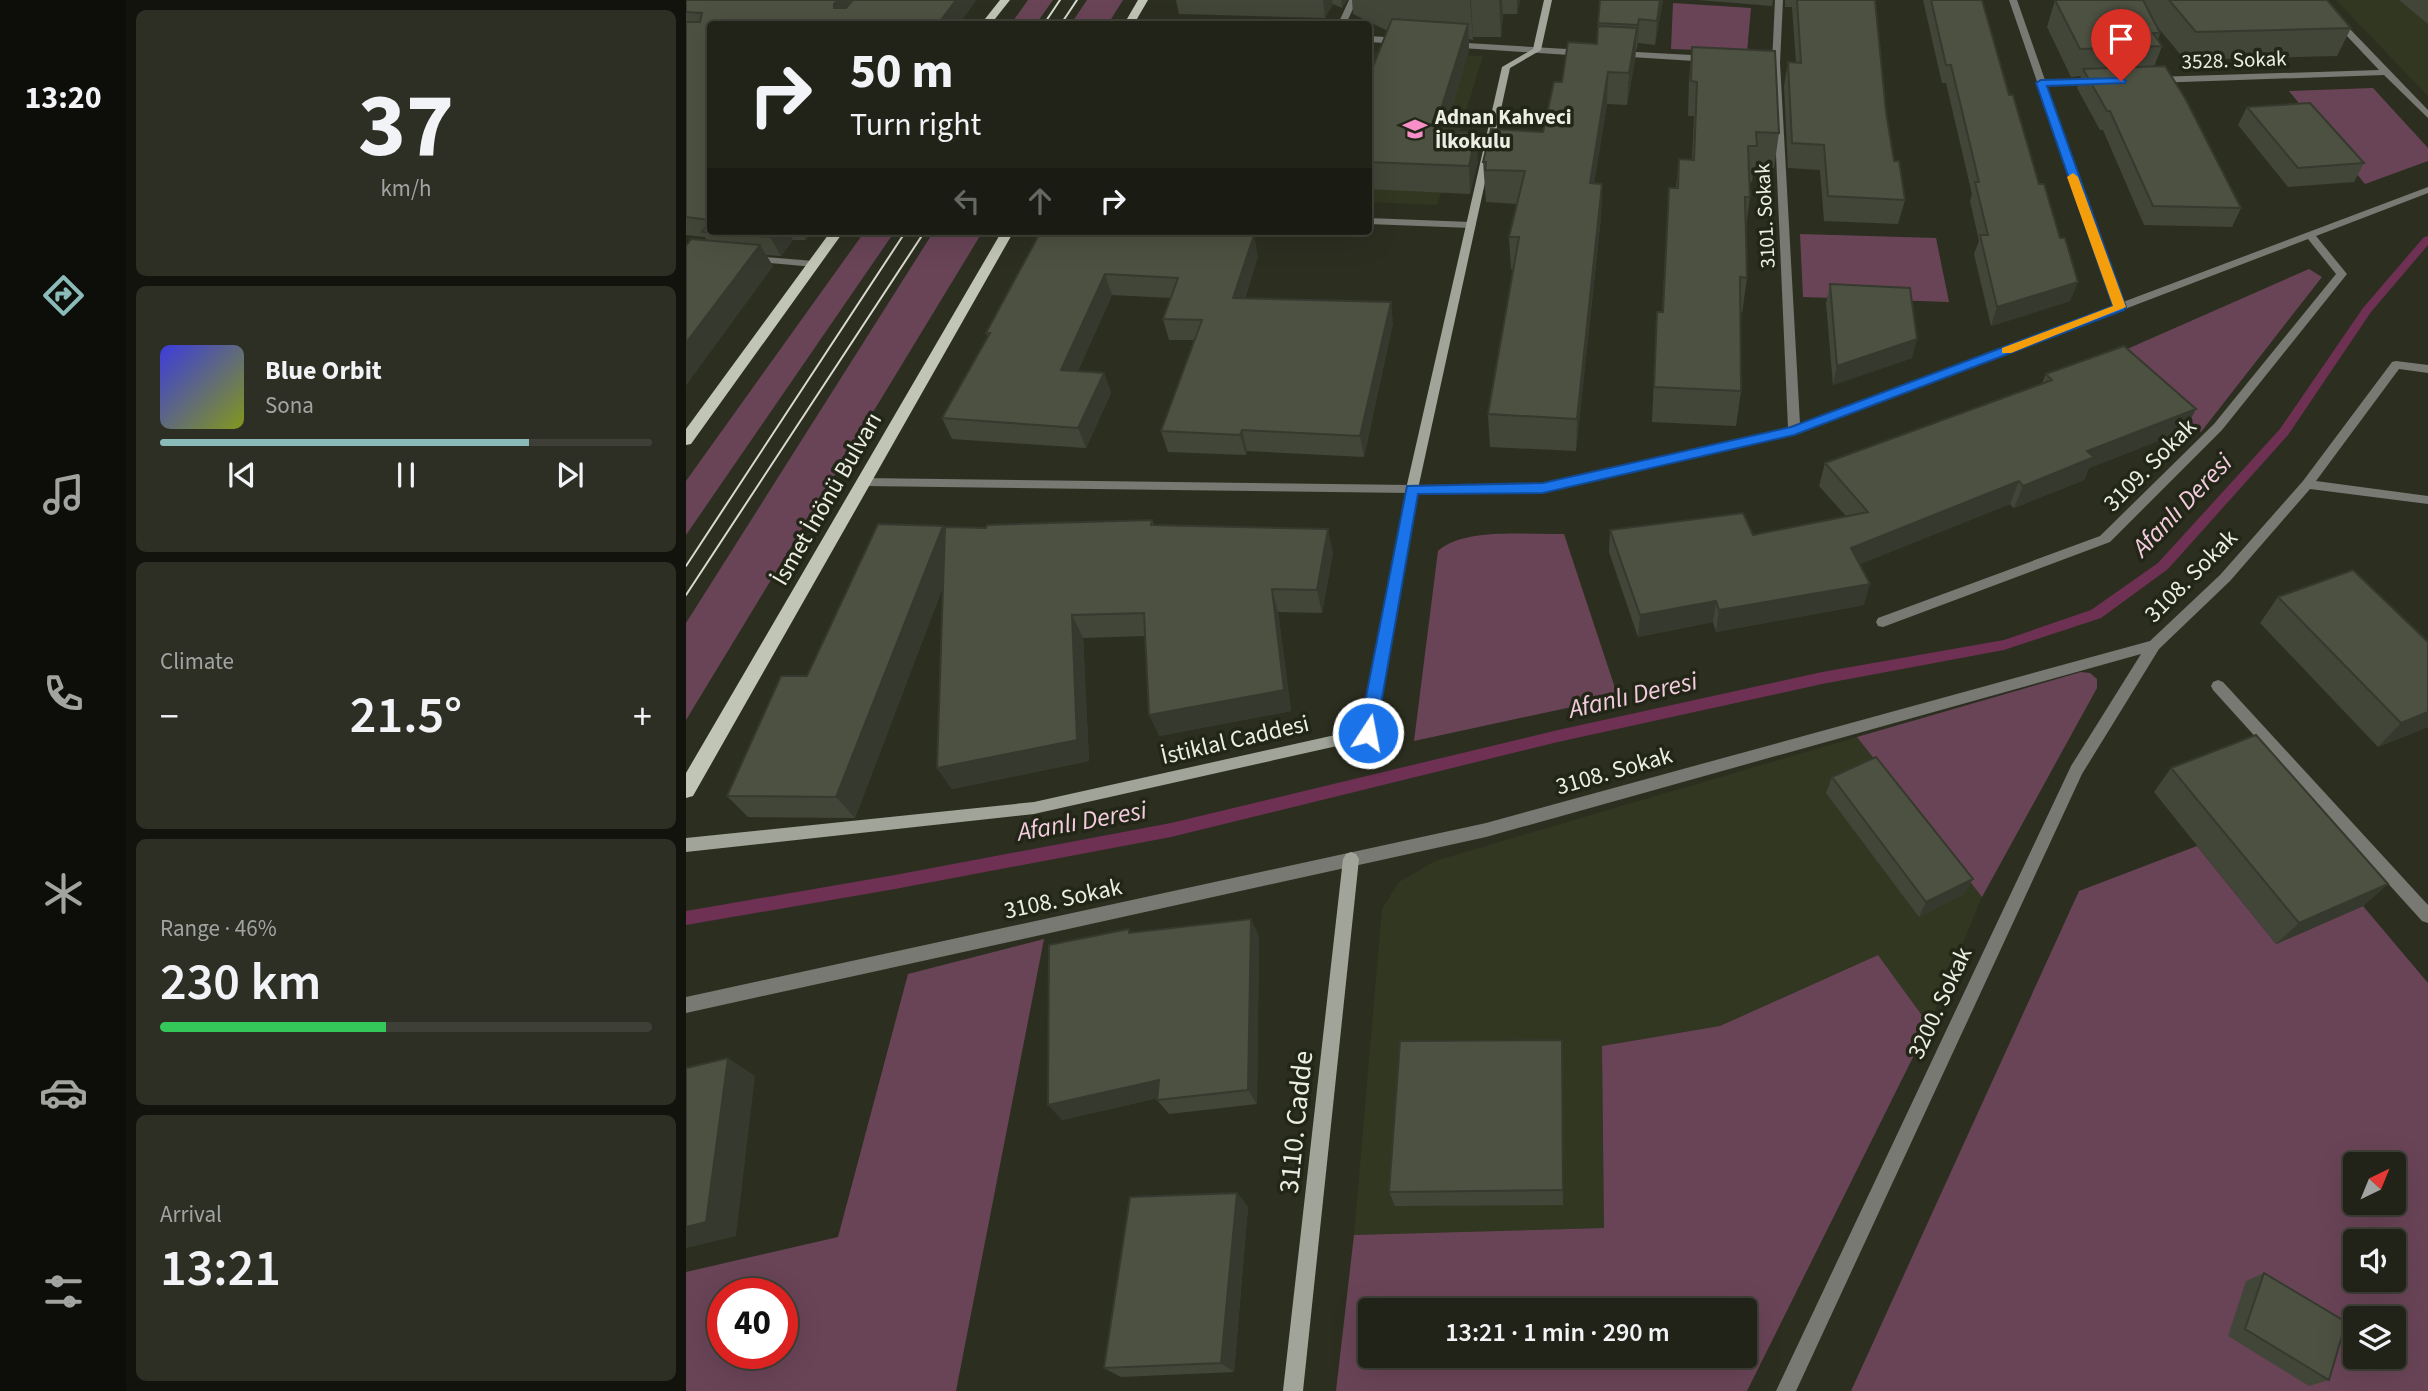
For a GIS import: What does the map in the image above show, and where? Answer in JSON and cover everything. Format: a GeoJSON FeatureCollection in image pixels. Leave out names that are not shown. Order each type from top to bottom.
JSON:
{"type":"FeatureCollection","features":[{"type":"Feature","properties":{"kind":"main road"},"geometry":{"type":"LineString","coordinates":[[988,21],[1005,0]]}},
{"type":"Feature","properties":{"kind":"main road"},"geometry":{"type":"LineString","coordinates":[[1131,21],[1143,0]]}},
{"type":"Feature","properties":{"kind":"main road"},"geometry":{"type":"LineString","coordinates":[[686,440],[835,235]]}},
{"type":"Feature","properties":{"kind":"main road","name":"İsmet İnönü Bulvarı"},"geometry":{"type":"LineString","coordinates":[[686,790],[1006,235]]}},
{"type":"Feature","properties":{"kind":"street"},"geometry":{"type":"LineString","coordinates":[[1343,21],[1353,0]]}},
{"type":"Feature","properties":{"kind":"street"},"geometry":{"type":"LineString","coordinates":[[1536,50],[1548,0]]}},
{"type":"Feature","properties":{"kind":"street","name":"3101. Sokak"},"geometry":{"type":"LineString","coordinates":[[1779,0],[1776,63],[1794,431]]}},
{"type":"Feature","properties":{"kind":"street"},"geometry":{"type":"LineString","coordinates":[[2013,0],[2120,307]]}},
{"type":"Feature","properties":{"kind":"street"},"geometry":{"type":"LineString","coordinates":[[2317,0],[2428,115]]}},
{"type":"Feature","properties":{"kind":"street"},"geometry":{"type":"LineString","coordinates":[[1372,39],[1407,42]]}},
{"type":"Feature","properties":{"kind":"street"},"geometry":{"type":"LineString","coordinates":[[1433,43],[1590,53]]}},
{"type":"Feature","properties":{"kind":"street","name":"İstiklal Caddesi"},"geometry":{"type":"LineString","coordinates":[[686,845],[1034,808],[1368,733],[1412,489],[1506,67],[1536,50]]}},
{"type":"Feature","properties":{"kind":"street"},"geometry":{"type":"LineString","coordinates":[[1603,54],[1723,60]]}},
{"type":"Feature","properties":{"kind":"street"},"geometry":{"type":"LineString","coordinates":[[1763,62],[1776,63]]}},
{"type":"Feature","properties":{"kind":"street","name":"3528. Sokak"},"geometry":{"type":"LineString","coordinates":[[2138,80],[2386,72]]}},
{"type":"Feature","properties":{"kind":"street"},"geometry":{"type":"LineString","coordinates":[[2041,83],[2110,81]]}},
{"type":"Feature","properties":{"kind":"street"},"geometry":{"type":"LineString","coordinates":[[863,482],[1412,489],[1543,488],[1794,431],[2428,190]]}},
{"type":"Feature","properties":{"kind":"street"},"geometry":{"type":"LineString","coordinates":[[1372,221],[1471,225]]}},
{"type":"Feature","properties":{"kind":"street","name":"3109. Sokak"},"geometry":{"type":"LineString","coordinates":[[1883,622],[2105,539],[2218,428],[2342,274],[2310,235]]}},
{"type":"Feature","properties":{"kind":"street"},"geometry":{"type":"LineString","coordinates":[[737,258],[814,264]]}},
{"type":"Feature","properties":{"kind":"street","name":"3108. Sokak"},"geometry":{"type":"LineString","coordinates":[[686,1005],[1486,830],[2154,645],[2225,578],[2307,484],[2396,365],[2428,369]]}},
{"type":"Feature","properties":{"kind":"street"},"geometry":{"type":"LineString","coordinates":[[2307,484],[2428,500]]}},
{"type":"Feature","properties":{"kind":"street","name":"3200. Sokak"},"geometry":{"type":"LineString","coordinates":[[1786,1391],[2076,770],[2154,645]]}},
{"type":"Feature","properties":{"kind":"street"},"geometry":{"type":"LineString","coordinates":[[2217,686],[2428,916]]}},
{"type":"Feature","properties":{"kind":"street","name":"3110. Cadde"},"geometry":{"type":"LineString","coordinates":[[1293,1391],[1351,859]]}},
{"type":"Feature","properties":{"kind":"shaded area"},"geometry":{"type":"Polygon","coordinates":[[[1028,0],[1053,0],[1038,21],[1013,21],[1028,0]]]}},
{"type":"Feature","properties":{"kind":"shaded area"},"geometry":{"type":"Polygon","coordinates":[[[1087,0],[1123,0],[1110,21],[1073,21],[1087,0]]]}},
{"type":"Feature","properties":{"kind":"shaded area"},"geometry":{"type":"Polygon","coordinates":[[[2336,0],[2428,0],[2428,96],[2336,0]]]}},
{"type":"Feature","properties":{"kind":"shaded area"},"geometry":{"type":"Polygon","coordinates":[[[1673,3],[1751,8],[1747,52],[1671,49],[1673,3]]]}},
{"type":"Feature","properties":{"kind":"shaded area","name":"Adnan Kahveci İlkokulu"},"geometry":{"type":"Polygon","coordinates":[[[1372,52],[1483,56],[1437,205],[1372,202],[1372,52]]]}},
{"type":"Feature","properties":{"kind":"shaded area"},"geometry":{"type":"Polygon","coordinates":[[[2373,88],[2428,148],[2428,161],[2365,184],[2289,91],[2373,88]]]}},
{"type":"Feature","properties":{"kind":"shaded area"},"geometry":{"type":"Polygon","coordinates":[[[1800,234],[1936,238],[1949,302],[1803,297],[1800,234]]]}},
{"type":"Feature","properties":{"kind":"shaded area"},"geometry":{"type":"Polygon","coordinates":[[[862,235],[892,235],[686,535],[686,481],[862,235]]]}},
{"type":"Feature","properties":{"kind":"shaded area"},"geometry":{"type":"Polygon","coordinates":[[[931,235],[981,235],[686,720],[686,623],[931,235]]]}},
{"type":"Feature","properties":{"kind":"shaded area"},"geometry":{"type":"Polygon","coordinates":[[[2309,269],[2322,277],[2201,432],[2109,357],[2309,269]]]}},
{"type":"Feature","properties":{"kind":"shaded area"},"geometry":{"type":"Polygon","coordinates":[[[1564,534],[1618,697],[1414,741],[1438,551],[1449,543],[1480,535],[1564,534]]]}},
{"type":"Feature","properties":{"kind":"shaded area"},"geometry":{"type":"Polygon","coordinates":[[[2081,672],[2090,673],[2097,679],[2097,688],[1982,897],[1857,737],[2081,672]]]}},
{"type":"Feature","properties":{"kind":"shaded area"},"geometry":{"type":"Polygon","coordinates":[[[1857,737],[1982,897],[1929,1025],[1878,955],[1720,1026],[1602,1046],[1604,1228],[1354,1235],[1382,909],[1399,882],[1435,861],[1857,737]]]}},
{"type":"Feature","properties":{"kind":"shaded area"},"geometry":{"type":"Polygon","coordinates":[[[2197,846],[2276,944],[2363,906],[2428,983],[2428,1391],[1851,1391],[2079,891],[2197,846]]]}},
{"type":"Feature","properties":{"kind":"shaded area"},"geometry":{"type":"Polygon","coordinates":[[[1044,939],[956,1391],[686,1391],[686,1272],[838,1237],[908,974],[1044,939]]]}},
{"type":"Feature","properties":{"kind":"shaded area"},"geometry":{"type":"Polygon","coordinates":[[[1878,955],[1929,1025],[1747,1391],[1336,1391],[1354,1235],[1604,1228],[1602,1046],[1720,1026],[1878,955]]]}},
{"type":"Feature","properties":{"kind":"building"},"geometry":{"type":"Polygon","coordinates":[[[686,0],[838,0],[834,8],[846,8],[853,0],[956,0],[940,21],[707,21],[707,220],[686,217],[686,22],[700,22],[702,13],[686,12],[686,0]]]}},
{"type":"Feature","properties":{"kind":"building"},"geometry":{"type":"Polygon","coordinates":[[[1600,0],[1660,0],[1657,21],[1639,19],[1638,25],[1598,23],[1600,0]]]}},
{"type":"Feature","properties":{"kind":"building"},"geometry":{"type":"Polygon","coordinates":[[[1797,0],[1875,0],[1886,112],[1894,161],[1899,161],[1905,200],[1828,196],[1824,145],[1792,143],[1788,62],[1801,63],[1797,0]]]}},
{"type":"Feature","properties":{"kind":"building"},"geometry":{"type":"Polygon","coordinates":[[[1931,0],[1982,0],[2009,95],[2013,95],[2039,184],[2044,184],[2060,238],[2065,238],[2078,282],[1997,307],[1980,235],[1988,235],[1975,182],[1979,182],[1951,65],[1946,65],[1931,0]]]}},
{"type":"Feature","properties":{"kind":"building"},"geometry":{"type":"Polygon","coordinates":[[[2055,0],[2143,0],[2160,33],[2153,33],[2162,46],[2080,49],[2055,0]]]}},
{"type":"Feature","properties":{"kind":"building"},"geometry":{"type":"Polygon","coordinates":[[[2169,0],[2327,0],[2351,28],[2196,32],[2169,0]]]}},
{"type":"Feature","properties":{"kind":"building","name":"Adnan Kahveci İlkokulu"},"geometry":{"type":"Polygon","coordinates":[[[1392,19],[1468,24],[1434,131],[1476,133],[1469,166],[1372,162],[1372,69],[1392,19]]]}},
{"type":"Feature","properties":{"kind":"building"},"geometry":{"type":"Polygon","coordinates":[[[1598,26],[1637,28],[1629,73],[1608,72],[1590,183],[1602,184],[1577,419],[1488,414],[1519,237],[1509,237],[1525,171],[1485,170],[1486,162],[1483,162],[1491,129],[1543,132],[1554,82],[1562,82],[1568,42],[1597,44],[1598,26]]]}},
{"type":"Feature","properties":{"kind":"building"},"geometry":{"type":"Polygon","coordinates":[[[1692,47],[1775,51],[1779,133],[1756,132],[1757,146],[1748,146],[1750,197],[1745,197],[1747,278],[1740,277],[1741,391],[1654,387],[1657,312],[1663,312],[1669,188],[1678,188],[1679,159],[1694,160],[1697,82],[1691,81],[1692,47]]]}},
{"type":"Feature","properties":{"kind":"building"},"geometry":{"type":"Polygon","coordinates":[[[2165,66],[2185,98],[2241,208],[2153,206],[2110,111],[2107,111],[2083,69],[2165,66]]]}},
{"type":"Feature","properties":{"kind":"building"},"geometry":{"type":"Polygon","coordinates":[[[2310,103],[2364,163],[2298,168],[2247,107],[2310,103]]]}},
{"type":"Feature","properties":{"kind":"building"},"geometry":{"type":"Polygon","coordinates":[[[1039,235],[1254,235],[1233,298],[1391,302],[1360,436],[1242,430],[1240,435],[1161,431],[1202,320],[1163,319],[1178,278],[1105,274],[1061,370],[1104,373],[1078,428],[942,418],[990,333],[986,333],[1039,235]]]}},
{"type":"Feature","properties":{"kind":"building"},"geometry":{"type":"Polygon","coordinates":[[[691,239],[760,245],[686,343],[686,246],[691,239]]]}},
{"type":"Feature","properties":{"kind":"building"},"geometry":{"type":"Polygon","coordinates":[[[1830,284],[1910,288],[1917,339],[1837,366],[1830,284]]]}},
{"type":"Feature","properties":{"kind":"building"},"geometry":{"type":"Polygon","coordinates":[[[2124,346],[2196,409],[2087,451],[2094,457],[2023,486],[2019,481],[1851,548],[1870,584],[1719,610],[1716,601],[1640,615],[1610,530],[1743,513],[1753,535],[1868,512],[1825,463],[2052,380],[2046,374],[2124,346]]]}},
{"type":"Feature","properties":{"kind":"building"},"geometry":{"type":"Polygon","coordinates":[[[1152,520],[1151,525],[1328,529],[1317,590],[1272,589],[1284,690],[1149,715],[1144,613],[1072,615],[1077,740],[937,768],[945,527],[986,528],[987,525],[1152,520]]]}},
{"type":"Feature","properties":{"kind":"building"},"geometry":{"type":"Polygon","coordinates":[[[878,524],[943,526],[836,797],[727,796],[781,676],[807,676],[878,524]]]}},
{"type":"Feature","properties":{"kind":"building"},"geometry":{"type":"Polygon","coordinates":[[[2353,570],[2428,642],[2428,712],[2401,723],[2278,597],[2353,570]]]}},
{"type":"Feature","properties":{"kind":"building"},"geometry":{"type":"Polygon","coordinates":[[[2256,735],[2388,884],[2299,923],[2171,768],[2256,735]]]}},
{"type":"Feature","properties":{"kind":"building"},"geometry":{"type":"Polygon","coordinates":[[[1876,757],[1973,879],[1926,902],[1832,777],[1876,757]]]}},
{"type":"Feature","properties":{"kind":"building"},"geometry":{"type":"Polygon","coordinates":[[[1251,919],[1248,1090],[1157,1100],[1159,1080],[1048,1105],[1049,945],[1129,929],[1129,933],[1251,919]]]}},
{"type":"Feature","properties":{"kind":"building"},"geometry":{"type":"Polygon","coordinates":[[[1562,1040],[1563,1190],[1389,1192],[1400,1041],[1562,1040]]]}},
{"type":"Feature","properties":{"kind":"building"},"geometry":{"type":"Polygon","coordinates":[[[728,1058],[706,1222],[686,1227],[686,1068],[728,1058]]]}},
{"type":"Feature","properties":{"kind":"building"},"geometry":{"type":"Polygon","coordinates":[[[1237,1193],[1221,1363],[1104,1368],[1130,1197],[1237,1193]]]}},
{"type":"Feature","properties":{"kind":"building"},"geometry":{"type":"Polygon","coordinates":[[[2264,1273],[2343,1320],[2343,1332],[2329,1380],[2245,1329],[2264,1273]]]}},
{"type":"Feature","properties":{"kind":"waterway","name":"Afanlı Deresi"},"geometry":{"type":"LineString","coordinates":[[686,918],[1171,830],[1558,736],[1822,678],[2004,645],[2096,614],[2163,566],[2284,432],[2367,310],[2428,239]]}},
{"type":"Feature","properties":{"kind":"tram line"},"geometry":{"type":"LineString","coordinates":[[1046,21],[1060,0]]}},
{"type":"Feature","properties":{"kind":"tram line"},"geometry":{"type":"LineString","coordinates":[[1063,21],[1077,0]]}},
{"type":"Feature","properties":{"kind":"tram line"},"geometry":{"type":"LineString","coordinates":[[686,566],[903,235]]}},
{"type":"Feature","properties":{"kind":"tram line"},"geometry":{"type":"LineString","coordinates":[[686,595],[922,235]]}},
{"type":"Feature","properties":{"kind":"slow traffic"},"geometry":{"type":"LineString","coordinates":[[2006,351],[2120,307],[2073,177]]}},
{"type":"Feature","properties":{"kind":"place","name":"Adnan Kahveci İlkokulu"},"geometry":{"type":"Point","coordinates":[1415,129]}},
{"type":"Feature","properties":{"kind":"route"},"geometry":{"type":"LineString","coordinates":[[1368,733],[1412,489],[1543,488],[1794,431],[2120,307],[2041,83],[2121,81]]}}]}
